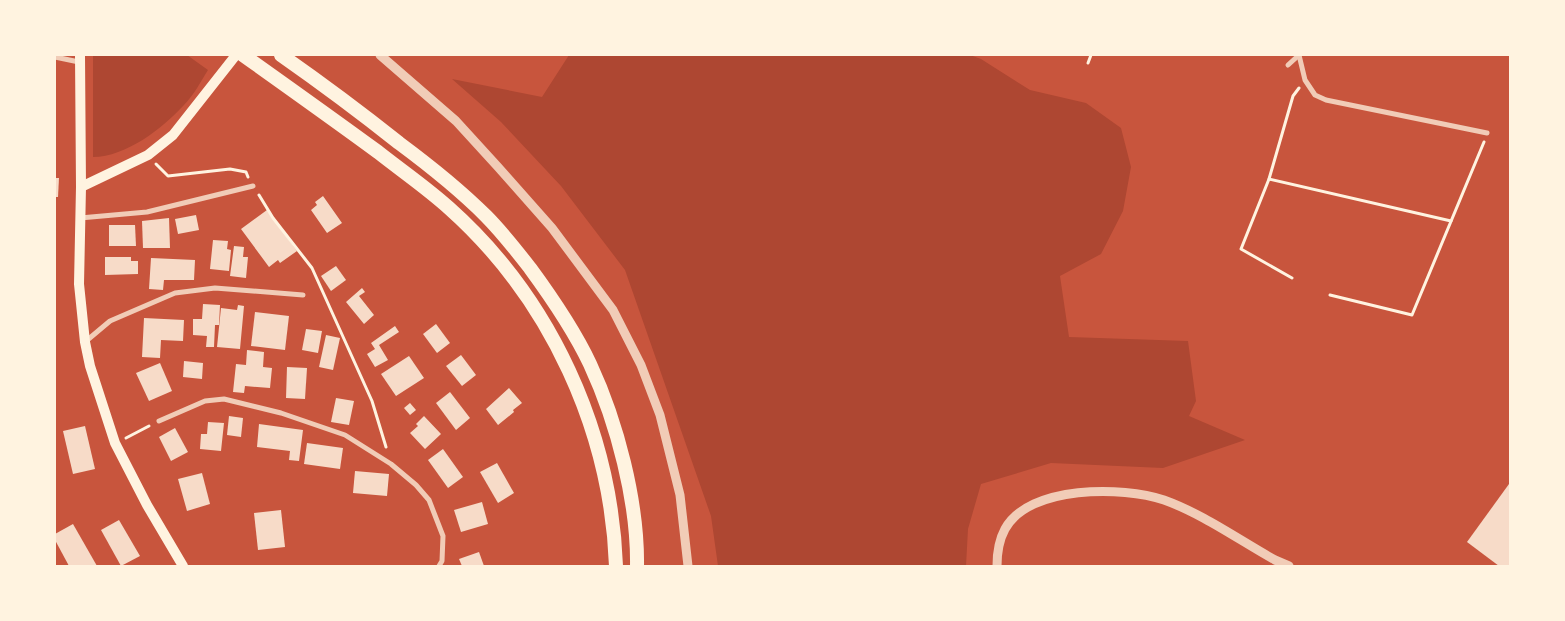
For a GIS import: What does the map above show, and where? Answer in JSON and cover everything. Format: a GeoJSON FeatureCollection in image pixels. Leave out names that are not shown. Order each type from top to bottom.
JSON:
{"type":"FeatureCollection","features":[{"type":"Feature","properties":{"kind":"highway"},"geometry":{"type":"LineString","coordinates":[[242,55],[310,102],[423,186],[450,209],[493,254],[521,288],[558,348],[587,413],[605,478],[611,512],[616,566]]}},
{"type":"Feature","properties":{"kind":"highway"},"geometry":{"type":"LineString","coordinates":[[280,55],[339,96],[447,180],[488,217],[517,251],[555,303],[590,364],[623,459],[632,504],[637,566]]}},
{"type":"Feature","properties":{"kind":"main road"},"geometry":{"type":"LineString","coordinates":[[81,187],[148,155],[173,135],[236,55]]}},
{"type":"Feature","properties":{"kind":"main road"},"geometry":{"type":"LineString","coordinates":[[79,58],[81,187],[79,284],[85,342],[90,366],[115,443],[147,505],[183,566]]}},
{"type":"Feature","properties":{"kind":"street"},"geometry":{"type":"LineString","coordinates":[[380,55],[456,121],[492,160],[552,228],[613,310],[641,365],[660,415],[680,494],[688,566]]}},
{"type":"Feature","properties":{"kind":"street"},"geometry":{"type":"LineString","coordinates":[[1288,65],[1299,55],[1305,80],[1315,95],[1326,100],[1487,134]]}},
{"type":"Feature","properties":{"kind":"street"},"geometry":{"type":"LineString","coordinates":[[55,57],[79,58]]}},
{"type":"Feature","properties":{"kind":"street"},"geometry":{"type":"LineString","coordinates":[[80,218],[147,212],[253,186]]}},
{"type":"Feature","properties":{"kind":"street"},"geometry":{"type":"LineString","coordinates":[[85,342],[110,321],[175,293],[215,288],[303,296]]}},
{"type":"Feature","properties":{"kind":"street"},"geometry":{"type":"LineString","coordinates":[[159,421],[205,401],[224,399],[281,413],[345,435],[391,464],[416,485],[429,500],[443,536],[442,561],[439,566]]}},
{"type":"Feature","properties":{"kind":"street"},"geometry":{"type":"LineString","coordinates":[[997,566],[999,544],[1005,529],[1013,518],[1026,508],[1044,499],[1084,492],[1141,494],[1164,500],[1191,512],[1275,560],[1289,566]]}},
{"type":"Feature","properties":{"kind":"path"},"geometry":{"type":"LineString","coordinates":[[1088,63],[1091,55]]}},
{"type":"Feature","properties":{"kind":"path"},"geometry":{"type":"LineString","coordinates":[[1292,278],[1241,249],[1269,179],[1293,96],[1305,80]]}},
{"type":"Feature","properties":{"kind":"path"},"geometry":{"type":"LineString","coordinates":[[1330,295],[1412,315],[1487,134]]}},
{"type":"Feature","properties":{"kind":"path"},"geometry":{"type":"LineString","coordinates":[[148,155],[168,176],[230,169],[246,172],[273,218],[312,268],[372,401],[391,464]]}},
{"type":"Feature","properties":{"kind":"path"},"geometry":{"type":"LineString","coordinates":[[1269,179],[1451,222]]}},
{"type":"Feature","properties":{"kind":"path"},"geometry":{"type":"LineString","coordinates":[[115,443],[159,421]]}},
{"type":"Feature","properties":{"kind":"shaded area"},"geometry":{"type":"Polygon","coordinates":[[[93,55],[187,55],[208,70],[188,101],[155,132],[131,147],[106,156],[93,157],[93,55]]]}},
{"type":"Feature","properties":{"kind":"shaded area"},"geometry":{"type":"Polygon","coordinates":[[[569,55],[970,55],[981,59],[1030,90],[1086,103],[1121,128],[1131,167],[1123,211],[1101,254],[1060,276],[1069,337],[1188,341],[1196,401],[1189,416],[1245,440],[1163,468],[1051,463],[981,484],[968,529],[966,566],[718,566],[711,516],[625,270],[561,186],[501,122],[452,79],[542,97],[569,55]]]}},
{"type":"Feature","properties":{"kind":"building"},"geometry":{"type":"Polygon","coordinates":[[[55,178],[59,178],[58,197],[55,197],[55,178]]]}},
{"type":"Feature","properties":{"kind":"building"},"geometry":{"type":"Polygon","coordinates":[[[323,196],[342,223],[327,233],[311,210],[317,205],[315,202],[323,196]]]}},
{"type":"Feature","properties":{"kind":"building"},"geometry":{"type":"Polygon","coordinates":[[[267,210],[297,251],[280,263],[278,260],[269,267],[241,229],[267,210]]]}},
{"type":"Feature","properties":{"kind":"building"},"geometry":{"type":"Polygon","coordinates":[[[196,215],[199,230],[178,234],[175,219],[196,215]]]}},
{"type":"Feature","properties":{"kind":"building"},"geometry":{"type":"Polygon","coordinates":[[[169,218],[170,248],[143,248],[142,221],[169,218]]]}},
{"type":"Feature","properties":{"kind":"building"},"geometry":{"type":"Polygon","coordinates":[[[109,225],[135,225],[136,246],[109,246],[109,225]]]}},
{"type":"Feature","properties":{"kind":"building"},"geometry":{"type":"Polygon","coordinates":[[[213,240],[228,241],[227,249],[231,250],[229,271],[210,269],[213,240]]]}},
{"type":"Feature","properties":{"kind":"building"},"geometry":{"type":"Polygon","coordinates":[[[234,246],[244,247],[243,257],[248,257],[246,278],[230,276],[234,246]]]}},
{"type":"Feature","properties":{"kind":"building"},"geometry":{"type":"Polygon","coordinates":[[[105,257],[131,257],[131,261],[138,261],[138,274],[105,275],[105,257]]]}},
{"type":"Feature","properties":{"kind":"building"},"geometry":{"type":"Polygon","coordinates":[[[151,258],[195,260],[194,280],[164,280],[163,290],[149,289],[151,258]]]}},
{"type":"Feature","properties":{"kind":"building"},"geometry":{"type":"Polygon","coordinates":[[[336,266],[346,280],[331,291],[321,276],[336,266]]]}},
{"type":"Feature","properties":{"kind":"building"},"geometry":{"type":"Polygon","coordinates":[[[362,288],[365,292],[359,296],[374,315],[364,324],[346,302],[362,288]]]}},
{"type":"Feature","properties":{"kind":"building"},"geometry":{"type":"Polygon","coordinates":[[[203,304],[220,305],[219,325],[215,325],[214,347],[206,347],[207,336],[193,335],[193,319],[202,319],[203,304]]]}},
{"type":"Feature","properties":{"kind":"building"},"geometry":{"type":"Polygon","coordinates":[[[238,305],[244,306],[240,349],[217,347],[221,308],[237,310],[238,305]]]}},
{"type":"Feature","properties":{"kind":"building"},"geometry":{"type":"Polygon","coordinates":[[[255,312],[289,316],[285,350],[251,346],[255,312]]]}},
{"type":"Feature","properties":{"kind":"building"},"geometry":{"type":"Polygon","coordinates":[[[144,318],[184,320],[183,341],[161,340],[160,358],[142,357],[144,318]]]}},
{"type":"Feature","properties":{"kind":"building"},"geometry":{"type":"Polygon","coordinates":[[[436,324],[450,343],[437,353],[423,334],[436,324]]]}},
{"type":"Feature","properties":{"kind":"building"},"geometry":{"type":"Polygon","coordinates":[[[395,326],[399,332],[379,345],[388,360],[375,367],[367,354],[375,349],[371,343],[395,326]]]}},
{"type":"Feature","properties":{"kind":"building"},"geometry":{"type":"Polygon","coordinates":[[[306,329],[322,331],[318,353],[302,350],[306,329]]]}},
{"type":"Feature","properties":{"kind":"building"},"geometry":{"type":"Polygon","coordinates":[[[326,335],[340,338],[333,370],[319,367],[326,335]]]}},
{"type":"Feature","properties":{"kind":"building"},"geometry":{"type":"Polygon","coordinates":[[[247,350],[264,352],[263,367],[272,368],[270,388],[245,386],[244,393],[233,392],[236,364],[246,365],[247,350]]]}},
{"type":"Feature","properties":{"kind":"building"},"geometry":{"type":"Polygon","coordinates":[[[461,355],[476,375],[462,386],[446,366],[461,355]]]}},
{"type":"Feature","properties":{"kind":"building"},"geometry":{"type":"Polygon","coordinates":[[[409,356],[424,378],[396,396],[381,374],[409,356]]]}},
{"type":"Feature","properties":{"kind":"building"},"geometry":{"type":"Polygon","coordinates":[[[184,361],[203,363],[202,379],[183,377],[184,361]]]}},
{"type":"Feature","properties":{"kind":"building"},"geometry":{"type":"Polygon","coordinates":[[[160,363],[172,391],[149,401],[136,373],[160,363]]]}},
{"type":"Feature","properties":{"kind":"building"},"geometry":{"type":"Polygon","coordinates":[[[287,367],[307,368],[305,399],[286,398],[287,367]]]}},
{"type":"Feature","properties":{"kind":"building"},"geometry":{"type":"Polygon","coordinates":[[[509,388],[522,403],[498,425],[486,409],[509,388]]]}},
{"type":"Feature","properties":{"kind":"building"},"geometry":{"type":"Polygon","coordinates":[[[450,392],[470,418],[456,430],[436,403],[450,392]]]}},
{"type":"Feature","properties":{"kind":"building"},"geometry":{"type":"Polygon","coordinates":[[[336,398],[354,401],[349,425],[331,422],[336,398]]]}},
{"type":"Feature","properties":{"kind":"building"},"geometry":{"type":"Polygon","coordinates":[[[410,403],[416,410],[410,415],[404,408],[410,403]]]}},
{"type":"Feature","properties":{"kind":"building"},"geometry":{"type":"Polygon","coordinates":[[[229,416],[243,418],[241,437],[227,435],[229,416]]]}},
{"type":"Feature","properties":{"kind":"building"},"geometry":{"type":"Polygon","coordinates":[[[424,416],[441,434],[425,449],[410,433],[418,426],[416,424],[424,416]]]}},
{"type":"Feature","properties":{"kind":"building"},"geometry":{"type":"Polygon","coordinates":[[[208,422],[224,423],[221,451],[200,449],[201,434],[207,434],[208,422]]]}},
{"type":"Feature","properties":{"kind":"building"},"geometry":{"type":"Polygon","coordinates":[[[259,424],[303,430],[299,461],[289,460],[290,451],[257,447],[259,424]]]}},
{"type":"Feature","properties":{"kind":"building"},"geometry":{"type":"Polygon","coordinates":[[[85,426],[95,469],[73,474],[63,431],[85,426]]]}},
{"type":"Feature","properties":{"kind":"building"},"geometry":{"type":"Polygon","coordinates":[[[175,428],[188,452],[171,461],[159,437],[175,428]]]}},
{"type":"Feature","properties":{"kind":"building"},"geometry":{"type":"Polygon","coordinates":[[[307,443],[343,448],[340,469],[304,464],[307,443]]]}},
{"type":"Feature","properties":{"kind":"building"},"geometry":{"type":"Polygon","coordinates":[[[443,449],[463,477],[448,488],[428,460],[443,449]]]}},
{"type":"Feature","properties":{"kind":"building"},"geometry":{"type":"Polygon","coordinates":[[[497,463],[514,493],[498,503],[480,472],[497,463]]]}},
{"type":"Feature","properties":{"kind":"building"},"geometry":{"type":"Polygon","coordinates":[[[355,471],[389,474],[387,496],[353,493],[355,471]]]}},
{"type":"Feature","properties":{"kind":"building"},"geometry":{"type":"Polygon","coordinates":[[[202,473],[210,504],[187,511],[178,479],[202,473]]]}},
{"type":"Feature","properties":{"kind":"building"},"geometry":{"type":"Polygon","coordinates":[[[1509,484],[1510,566],[1499,566],[1467,542],[1509,484]]]}},
{"type":"Feature","properties":{"kind":"building"},"geometry":{"type":"Polygon","coordinates":[[[482,502],[488,524],[461,532],[454,510],[482,502]]]}},
{"type":"Feature","properties":{"kind":"building"},"geometry":{"type":"Polygon","coordinates":[[[281,510],[285,547],[258,550],[254,513],[281,510]]]}},
{"type":"Feature","properties":{"kind":"building"},"geometry":{"type":"Polygon","coordinates":[[[119,520],[140,556],[121,566],[101,530],[119,520]]]}},
{"type":"Feature","properties":{"kind":"building"},"geometry":{"type":"Polygon","coordinates":[[[73,524],[97,566],[69,566],[55,540],[55,534],[73,524]]]}},
{"type":"Feature","properties":{"kind":"building"},"geometry":{"type":"Polygon","coordinates":[[[479,552],[484,566],[462,566],[459,559],[479,552]]]}}]}
